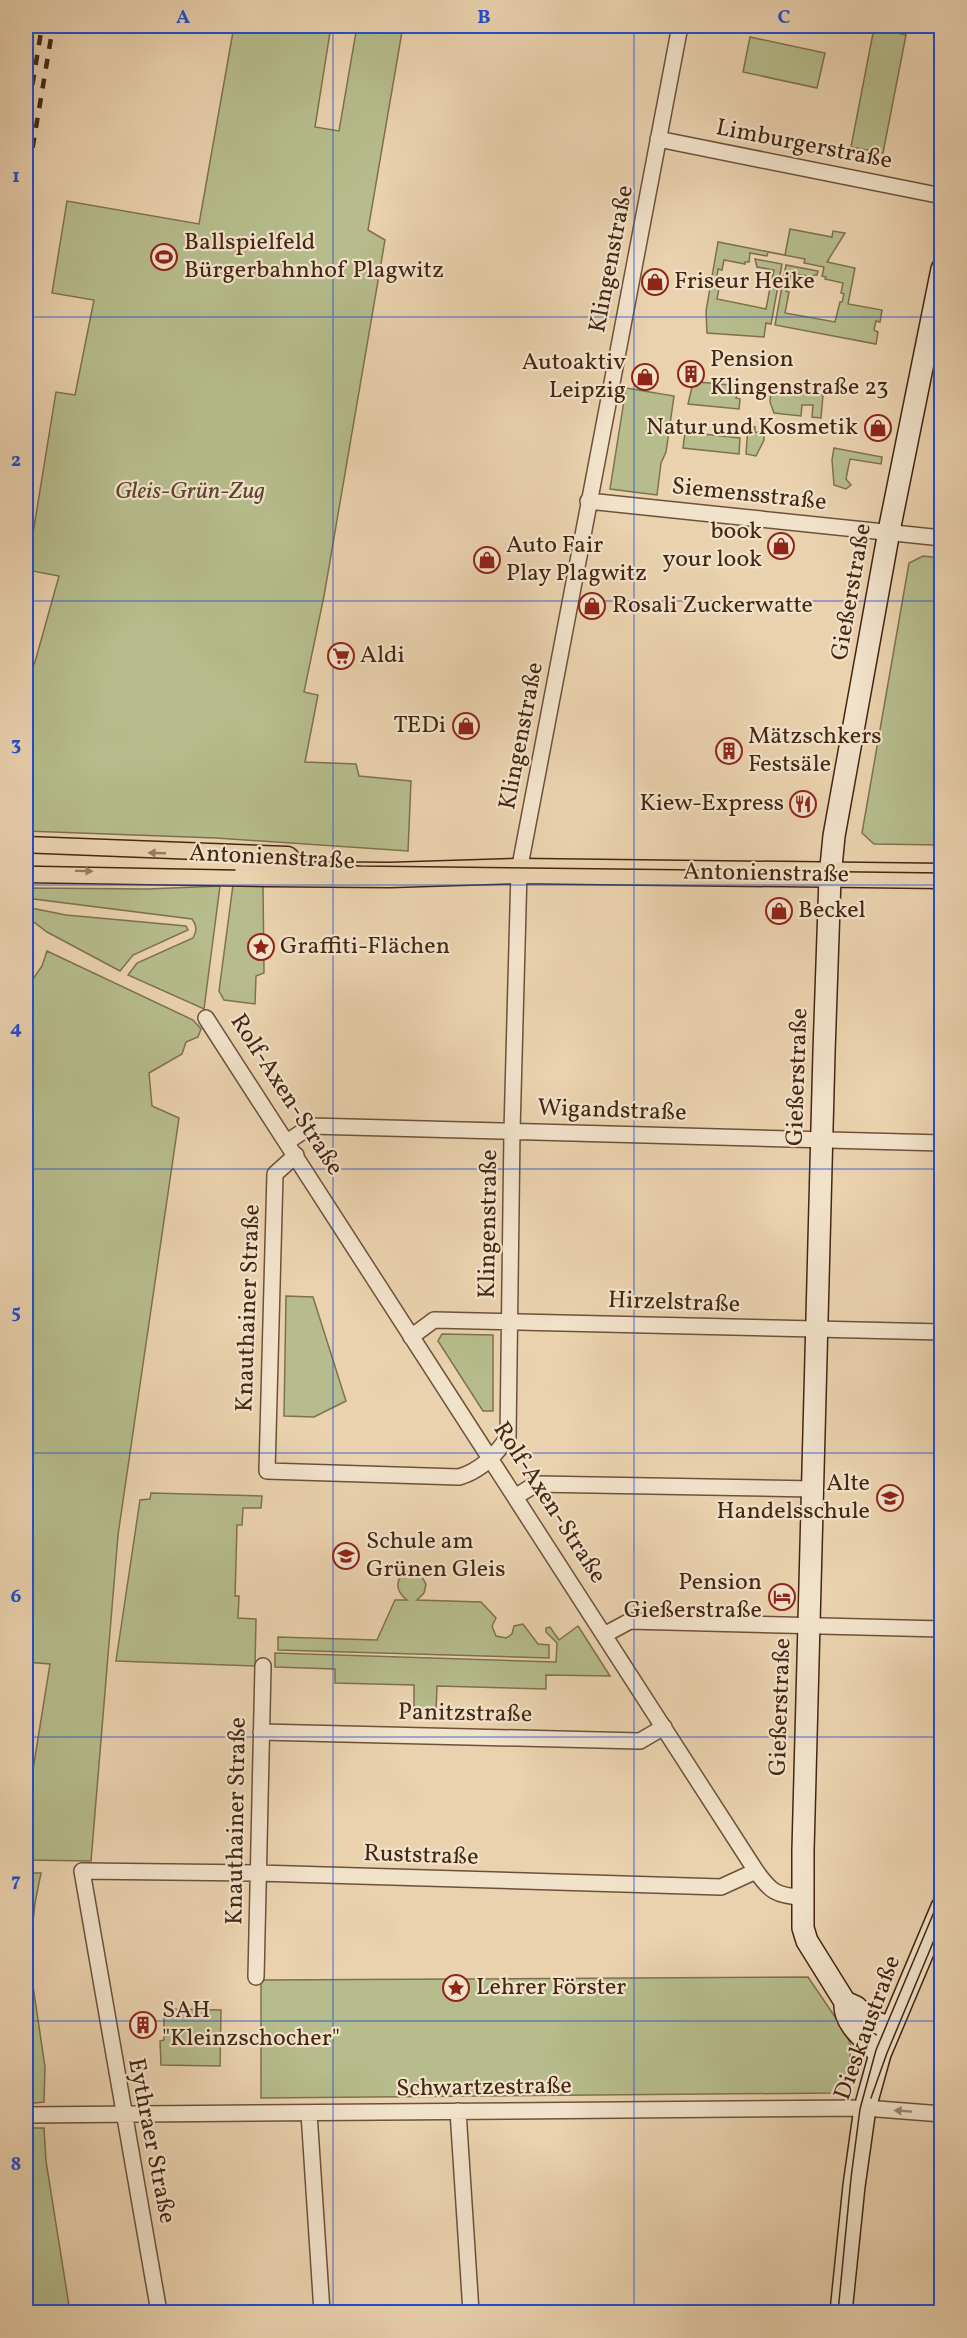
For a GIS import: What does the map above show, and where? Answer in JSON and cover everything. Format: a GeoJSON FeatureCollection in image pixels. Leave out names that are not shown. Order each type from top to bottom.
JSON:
{"type":"FeatureCollection","features":[{"type":"Feature","properties":{"kind":"main road","name":"Antonienstraße"},"geometry":{"type":"LineString","coordinates":[[26,849],[390,875],[519,871],[942,876]]}},
{"type":"Feature","properties":{"kind":"main road","name":"Antonienstraße"},"geometry":{"type":"LineString","coordinates":[[26,870],[215,864]]}},
{"type":"Feature","properties":{"kind":"street","name":"Klingenstraße"},"geometry":{"type":"LineString","coordinates":[[490,1459],[508,1437],[512,1131],[519,871],[680,26]]}},
{"type":"Feature","properties":{"kind":"street","name":"Limburgerstraße"},"geometry":{"type":"LineString","coordinates":[[658,139],[942,196]]}},
{"type":"Feature","properties":{"kind":"street","name":"Gießerstraße"},"geometry":{"type":"LineString","coordinates":[[802,1897],[830,875],[834,836],[889,531],[942,269]]}},
{"type":"Feature","properties":{"kind":"street","name":"Siemensstraße"},"geometry":{"type":"LineString","coordinates":[[588,501],[942,538]]}},
{"type":"Feature","properties":{"kind":"street","name":"Rolf-Axen-Straße"},"geometry":{"type":"LineString","coordinates":[[206,1018],[756,1871],[768,1888],[784,1896],[802,1897]]}},
{"type":"Feature","properties":{"kind":"street","name":"Wigandstraße"},"geometry":{"type":"LineString","coordinates":[[287,1142],[311,1126],[942,1143]]}},
{"type":"Feature","properties":{"kind":"street","name":"Knauthainer Straße"},"geometry":{"type":"LineString","coordinates":[[296,1155],[275,1174],[267,1471],[459,1477],[474,1471],[490,1459]]}},
{"type":"Feature","properties":{"kind":"street","name":"Hirzelstraße"},"geometry":{"type":"LineString","coordinates":[[411,1337],[434,1320],[942,1332]]}},
{"type":"Feature","properties":{"kind":"street"},"geometry":{"type":"LineString","coordinates":[[515,1497],[536,1484],[813,1489]]}},
{"type":"Feature","properties":{"kind":"street"},"geometry":{"type":"LineString","coordinates":[[603,1635],[630,1621],[942,1629]]}},
{"type":"Feature","properties":{"kind":"street","name":"Knauthainer Straße"},"geometry":{"type":"LineString","coordinates":[[256,1977],[263,1666]]}},
{"type":"Feature","properties":{"kind":"street","name":"Panitzstraße"},"geometry":{"type":"LineString","coordinates":[[261,1731],[640,1741],[664,1727]]}},
{"type":"Feature","properties":{"kind":"street","name":"Ruststraße"},"geometry":{"type":"LineString","coordinates":[[82,1871],[258,1873],[721,1887],[756,1871]]}},
{"type":"Feature","properties":{"kind":"street","name":"Eythraer Straße"},"geometry":{"type":"LineString","coordinates":[[82,1871],[159,2313]]}},
{"type":"Feature","properties":{"kind":"street"},"geometry":{"type":"LineString","coordinates":[[802,1897],[803,1928],[807,1941],[845,2002],[852,2027],[880,2054]]}},
{"type":"Feature","properties":{"kind":"street","name":"Dieskaustraße"},"geometry":{"type":"LineString","coordinates":[[842,2313],[864,2108],[880,2054],[942,1907]]}},
{"type":"Feature","properties":{"kind":"street"},"geometry":{"type":"LineString","coordinates":[[845,2002],[851,2003],[869,2020],[891,2028]]}},
{"type":"Feature","properties":{"kind":"street","name":"Schwartzestraße"},"geometry":{"type":"LineString","coordinates":[[26,2115],[864,2108],[942,2114]]}},
{"type":"Feature","properties":{"kind":"street"},"geometry":{"type":"LineString","coordinates":[[458,2111],[471,2313]]}},
{"type":"Feature","properties":{"kind":"street"},"geometry":{"type":"LineString","coordinates":[[309,2113],[321,2313]]}},
{"type":"Feature","properties":{"kind":"green space","name":"Gleis-Grün-Zug"},"geometry":{"type":"Polygon","coordinates":[[[234,26],[331,26],[315,127],[339,131],[357,26],[403,26],[368,230],[385,240],[324,596],[304,692],[318,695],[305,762],[356,764],[359,776],[411,781],[408,851],[216,838],[26,831],[26,681],[35,662],[59,576],[27,570],[56,392],[75,395],[94,300],[52,293],[67,201],[199,224],[234,26]]]}},
{"type":"Feature","properties":{"kind":"green space"},"geometry":{"type":"Polygon","coordinates":[[[874,28],[906,35],[883,153],[851,147],[874,28]]]}},
{"type":"Feature","properties":{"kind":"green space"},"geometry":{"type":"Polygon","coordinates":[[[750,37],[825,53],[817,88],[743,72],[750,37]]]}},
{"type":"Feature","properties":{"kind":"green space"},"geometry":{"type":"Polygon","coordinates":[[[790,229],[832,237],[833,231],[845,233],[827,262],[855,268],[848,304],[882,310],[880,322],[876,321],[874,330],[878,332],[876,344],[775,325],[786,265],[818,271],[813,277],[792,273],[786,291],[789,292],[785,313],[835,322],[844,294],[841,293],[843,283],[825,279],[826,277],[822,276],[824,267],[804,263],[805,259],[768,252],[767,256],[750,253],[749,262],[745,264],[724,260],[722,270],[718,269],[717,277],[721,278],[717,299],[766,309],[770,288],[774,289],[776,280],[772,279],[774,270],[757,267],[755,259],[782,264],[771,324],[766,323],[764,337],[707,333],[706,311],[718,242],[785,255],[790,229]]]}},
{"type":"Feature","properties":{"kind":"green space"},"geometry":{"type":"Polygon","coordinates":[[[688,381],[740,386],[736,398],[740,399],[739,409],[688,404],[692,387],[687,386],[688,381]]]}},
{"type":"Feature","properties":{"kind":"green space"},"geometry":{"type":"Polygon","coordinates":[[[626,388],[674,396],[657,495],[610,489],[626,388]]]}},
{"type":"Feature","properties":{"kind":"green space"},"geometry":{"type":"Polygon","coordinates":[[[771,389],[823,395],[821,418],[812,417],[813,405],[802,405],[801,416],[774,413],[770,402],[771,389]]]}},
{"type":"Feature","properties":{"kind":"green space"},"geometry":{"type":"Polygon","coordinates":[[[748,426],[755,427],[755,432],[764,433],[764,440],[756,456],[746,454],[748,426]]]}},
{"type":"Feature","properties":{"kind":"green space"},"geometry":{"type":"Polygon","coordinates":[[[685,432],[740,438],[739,454],[683,448],[685,432]]]}},
{"type":"Feature","properties":{"kind":"green space"},"geometry":{"type":"Polygon","coordinates":[[[834,448],[882,457],[881,464],[850,459],[846,479],[851,485],[846,489],[834,485],[832,460],[834,448]]]}},
{"type":"Feature","properties":{"kind":"green space"},"geometry":{"type":"Polygon","coordinates":[[[923,556],[941,558],[941,845],[874,844],[862,833],[909,563],[923,556]]]}},
{"type":"Feature","properties":{"kind":"green space"},"geometry":{"type":"Polygon","coordinates":[[[233,885],[263,885],[264,973],[256,976],[255,1004],[224,1000],[219,991],[233,885]]]}},
{"type":"Feature","properties":{"kind":"green space"},"geometry":{"type":"Polygon","coordinates":[[[220,886],[204,1009],[128,975],[137,963],[193,938],[196,929],[192,919],[26,898],[26,888],[148,889],[220,886]]]}},
{"type":"Feature","properties":{"kind":"green space"},"geometry":{"type":"Polygon","coordinates":[[[26,907],[66,915],[186,926],[188,930],[133,955],[120,971],[47,932],[26,916],[26,907]]]}},
{"type":"Feature","properties":{"kind":"green space"},"geometry":{"type":"Polygon","coordinates":[[[47,951],[193,1020],[201,1029],[198,1037],[186,1042],[182,1054],[149,1073],[152,1106],[179,1118],[118,1535],[91,1861],[26,1860],[26,1813],[50,1664],[26,1662],[26,989],[42,966],[47,951]]]}},
{"type":"Feature","properties":{"kind":"green space"},"geometry":{"type":"Polygon","coordinates":[[[286,1296],[313,1297],[346,1401],[314,1417],[284,1416],[286,1296]]]}},
{"type":"Feature","properties":{"kind":"green space"},"geometry":{"type":"Polygon","coordinates":[[[442,1334],[493,1335],[493,1411],[483,1411],[438,1341],[442,1334]]]}},
{"type":"Feature","properties":{"kind":"green space"},"geometry":{"type":"Polygon","coordinates":[[[151,1493],[262,1496],[261,1508],[243,1508],[242,1525],[237,1525],[235,1596],[239,1596],[238,1618],[256,1619],[255,1666],[116,1661],[140,1500],[150,1499],[151,1493]]]}},
{"type":"Feature","properties":{"kind":"green space"},"geometry":{"type":"Polygon","coordinates":[[[409,1571],[419,1572],[426,1584],[424,1593],[417,1600],[481,1602],[496,1618],[492,1626],[496,1636],[506,1638],[512,1634],[514,1626],[523,1624],[538,1644],[549,1645],[549,1658],[278,1650],[278,1637],[377,1640],[395,1600],[407,1600],[400,1593],[398,1584],[401,1577],[409,1571]]]}},
{"type":"Feature","properties":{"kind":"green space"},"geometry":{"type":"Polygon","coordinates":[[[578,1626],[610,1676],[546,1675],[546,1689],[437,1686],[436,1711],[414,1710],[414,1685],[335,1683],[335,1669],[275,1667],[275,1653],[556,1662],[557,1643],[546,1632],[546,1628],[550,1627],[559,1640],[578,1626]]]}},
{"type":"Feature","properties":{"kind":"green space"},"geometry":{"type":"Polygon","coordinates":[[[26,1873],[41,1873],[29,1959],[45,2067],[44,2102],[26,2104],[26,1873]]]}},
{"type":"Feature","properties":{"kind":"green space"},"geometry":{"type":"Polygon","coordinates":[[[808,1977],[846,2033],[851,2046],[848,2078],[834,2093],[261,2098],[261,1980],[808,1977]]]}},
{"type":"Feature","properties":{"kind":"green space"},"geometry":{"type":"Polygon","coordinates":[[[164,2009],[221,2010],[220,2066],[161,2065],[160,2041],[164,2040],[164,2009]]]}},
{"type":"Feature","properties":{"kind":"green space"},"geometry":{"type":"Polygon","coordinates":[[[26,2128],[44,2128],[46,2161],[70,2312],[26,2312],[26,2128]]]}},
{"type":"Feature","properties":{"kind":"tram line"},"geometry":{"type":"LineString","coordinates":[[26,853],[361,866],[942,873]]}},
{"type":"Feature","properties":{"kind":"tram line"},"geometry":{"type":"LineString","coordinates":[[26,866],[235,870]]}},
{"type":"Feature","properties":{"kind":"tram line"},"geometry":{"type":"LineString","coordinates":[[838,2312],[860,2109],[876,2050],[942,1893]]}},
{"type":"Feature","properties":{"kind":"tram line"},"geometry":{"type":"LineString","coordinates":[[871,2098],[887,2053],[942,1921]]}},
{"type":"Feature","properties":{"kind":"railway"},"geometry":{"type":"LineString","coordinates":[[26,52],[32,26]]}},
{"type":"Feature","properties":{"kind":"railway"},"geometry":{"type":"LineString","coordinates":[[26,124],[42,26]]}},
{"type":"Feature","properties":{"kind":"railway"},"geometry":{"type":"LineString","coordinates":[[26,187],[53,26]]}},
{"type":"Feature","properties":{"kind":"place","name":"Ballspielfeld Bürgerbahnhof Plagwitz"},"geometry":{"type":"Point","coordinates":[164,257]}},
{"type":"Feature","properties":{"kind":"place","name":"Friseur Heike"},"geometry":{"type":"Point","coordinates":[655,282]}},
{"type":"Feature","properties":{"kind":"place","name":"Pension Klingenstraße 23"},"geometry":{"type":"Point","coordinates":[691,374]}},
{"type":"Feature","properties":{"kind":"place","name":"Autoaktiv Leipzig"},"geometry":{"type":"Point","coordinates":[645,377]}},
{"type":"Feature","properties":{"kind":"place","name":"Natur und Kosmetik"},"geometry":{"type":"Point","coordinates":[878,428]}},
{"type":"Feature","properties":{"kind":"place","name":"book your look"},"geometry":{"type":"Point","coordinates":[781,546]}},
{"type":"Feature","properties":{"kind":"place","name":"Auto Fair Play Plagwitz"},"geometry":{"type":"Point","coordinates":[487,560]}},
{"type":"Feature","properties":{"kind":"place","name":"Rosali Zuckerwatte"},"geometry":{"type":"Point","coordinates":[592,606]}},
{"type":"Feature","properties":{"kind":"place","name":"Aldi"},"geometry":{"type":"Point","coordinates":[341,656]}},
{"type":"Feature","properties":{"kind":"place","name":"TEDi"},"geometry":{"type":"Point","coordinates":[466,726]}},
{"type":"Feature","properties":{"kind":"place","name":"Mätzschkers Festsäle"},"geometry":{"type":"Point","coordinates":[729,751]}},
{"type":"Feature","properties":{"kind":"place","name":"Kiew-Express"},"geometry":{"type":"Point","coordinates":[803,804]}},
{"type":"Feature","properties":{"kind":"place","name":"Beckel"},"geometry":{"type":"Point","coordinates":[779,911]}},
{"type":"Feature","properties":{"kind":"place","name":"Graffiti-Flächen"},"geometry":{"type":"Point","coordinates":[261,947]}},
{"type":"Feature","properties":{"kind":"place","name":"Alte Handelsschule"},"geometry":{"type":"Point","coordinates":[890,1498]}},
{"type":"Feature","properties":{"kind":"place","name":"Schule am Grünen Gleis"},"geometry":{"type":"Point","coordinates":[346,1556]}},
{"type":"Feature","properties":{"kind":"place","name":"Pension Gießerstraße"},"geometry":{"type":"Point","coordinates":[782,1597]}},
{"type":"Feature","properties":{"kind":"place","name":"Lehrer Förster"},"geometry":{"type":"Point","coordinates":[456,1988]}},
{"type":"Feature","properties":{"kind":"place","name":"SAH \"Kleinzschocher\""},"geometry":{"type":"Point","coordinates":[143,2025]}}]}
